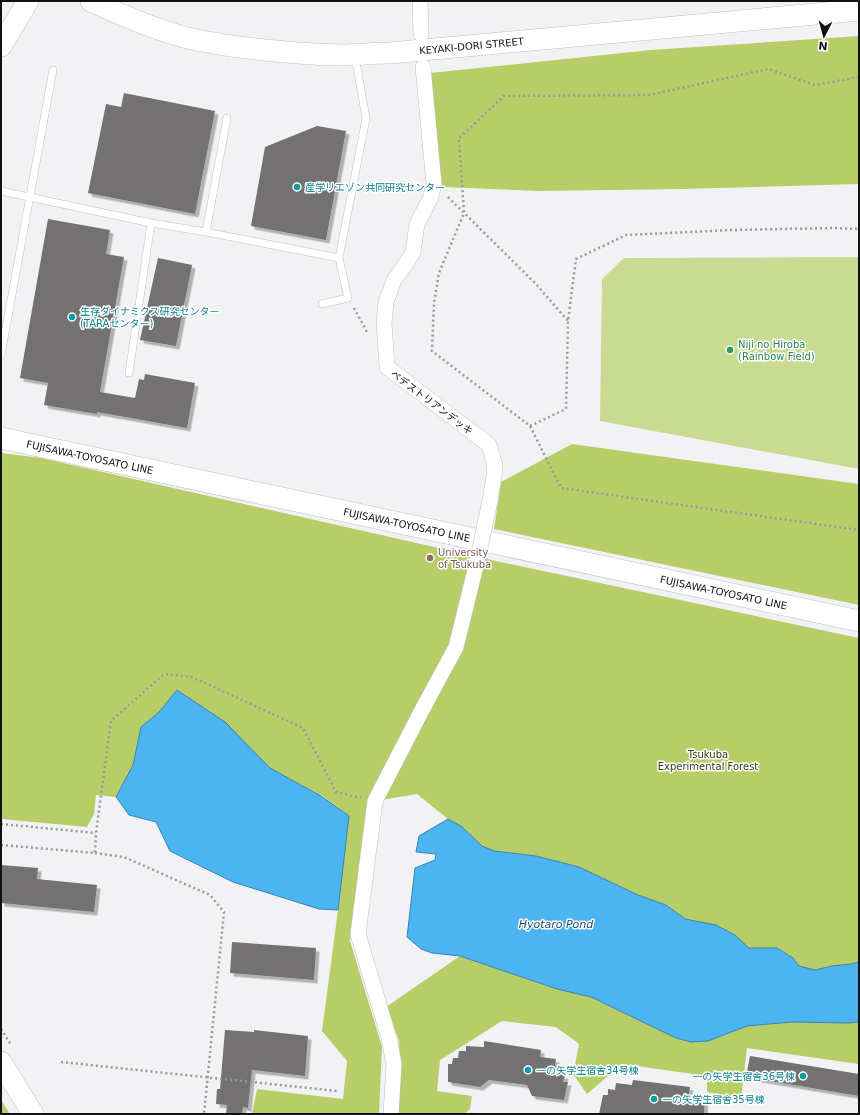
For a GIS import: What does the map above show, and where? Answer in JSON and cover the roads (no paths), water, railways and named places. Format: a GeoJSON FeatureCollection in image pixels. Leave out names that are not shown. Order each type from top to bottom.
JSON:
{"type":"FeatureCollection","features":[{"type":"Feature","properties":{"kind":"street"},"geometry":{"type":"LineString","coordinates":[[1,46],[28,1]]}},
{"type":"Feature","properties":{"kind":"street","name":"KEYAKI-DORI STREET"},"geometry":{"type":"LineString","coordinates":[[91,1],[119,14],[161,30],[196,40],[230,46],[303,54],[342,55],[390,53],[859,10]]}},
{"type":"Feature","properties":{"kind":"street"},"geometry":{"type":"LineString","coordinates":[[420,1],[421,34]]}},
{"type":"Feature","properties":{"kind":"street","name":"ペデストリアンデッキ"},"geometry":{"type":"LineString","coordinates":[[391,1114],[394,1064],[390,1044],[358,934],[375,801],[456,647],[477,562],[490,501],[495,465],[489,445],[387,367],[384,323],[386,302],[394,280],[413,252],[417,224],[430,197],[434,184],[423,67]]}},
{"type":"Feature","properties":{"kind":"street","name":"FUJISAWA-TOYOSATO LINE"},"geometry":{"type":"LineString","coordinates":[[1,438],[859,621]]}},
{"type":"Feature","properties":{"kind":"street"},"geometry":{"type":"LineString","coordinates":[[1,1062],[34,1114]]}},
{"type":"Feature","properties":{"kind":"lane"},"geometry":{"type":"LineString","coordinates":[[322,304],[348,298],[339,258],[366,118],[355,54]]}},
{"type":"Feature","properties":{"kind":"lane"},"geometry":{"type":"LineString","coordinates":[[1,355],[53,70]]}},
{"type":"Feature","properties":{"kind":"lane"},"geometry":{"type":"LineString","coordinates":[[206,232],[227,118]]}},
{"type":"Feature","properties":{"kind":"lane"},"geometry":{"type":"LineString","coordinates":[[1,191],[151,223],[206,232],[339,258]]}},
{"type":"Feature","properties":{"kind":"lane"},"geometry":{"type":"LineString","coordinates":[[129,373],[151,223]]}},
{"type":"Feature","properties":{"kind":"water"},"geometry":{"type":"Polygon","coordinates":[[[177,690],[225,722],[270,768],[321,796],[349,816],[338,910],[319,909],[233,882],[170,851],[156,822],[129,815],[116,797],[133,765],[141,727],[159,712],[177,690]]]}},
{"type":"Feature","properties":{"kind":"water","name":"Hyotaro Pond"},"geometry":{"type":"Polygon","coordinates":[[[448,819],[461,826],[482,846],[494,851],[536,856],[579,867],[638,895],[666,905],[685,919],[716,925],[735,935],[749,948],[777,948],[793,958],[799,966],[815,970],[859,962],[859,1022],[792,1022],[747,1026],[708,1041],[691,1042],[676,1038],[591,997],[557,989],[460,956],[432,953],[421,949],[407,937],[415,868],[435,860],[436,854],[416,852],[419,836],[448,819]]]}},
{"type":"Feature","properties":{"kind":"place","name":"産学リエゾン共同研究センター"},"geometry":{"type":"Point","coordinates":[297,187]}},
{"type":"Feature","properties":{"kind":"place","name":"生存ダイナミクス研究センター (TARAセンター)"},"geometry":{"type":"Point","coordinates":[72,317]}},
{"type":"Feature","properties":{"kind":"place","name":"Niji no Hiroba (Rainbow Field)"},"geometry":{"type":"Point","coordinates":[730,350]}},
{"type":"Feature","properties":{"kind":"place","name":"University of Tsukuba"},"geometry":{"type":"Point","coordinates":[430,558]}},
{"type":"Feature","properties":{"kind":"place","name":"一の矢学生宿舎34号棟"},"geometry":{"type":"Point","coordinates":[528,1070]}},
{"type":"Feature","properties":{"kind":"place","name":"一の矢学生宿舎36号棟"},"geometry":{"type":"Point","coordinates":[803,1076]}},
{"type":"Feature","properties":{"kind":"place","name":"一の矢学生宿舎35号棟"},"geometry":{"type":"Point","coordinates":[654,1099]}},
{"type":"Feature","properties":{"kind":"park label","name":"Tsukuba Experimental Forest"},"geometry":{"type":"Point","coordinates":[708,760]}}]}
